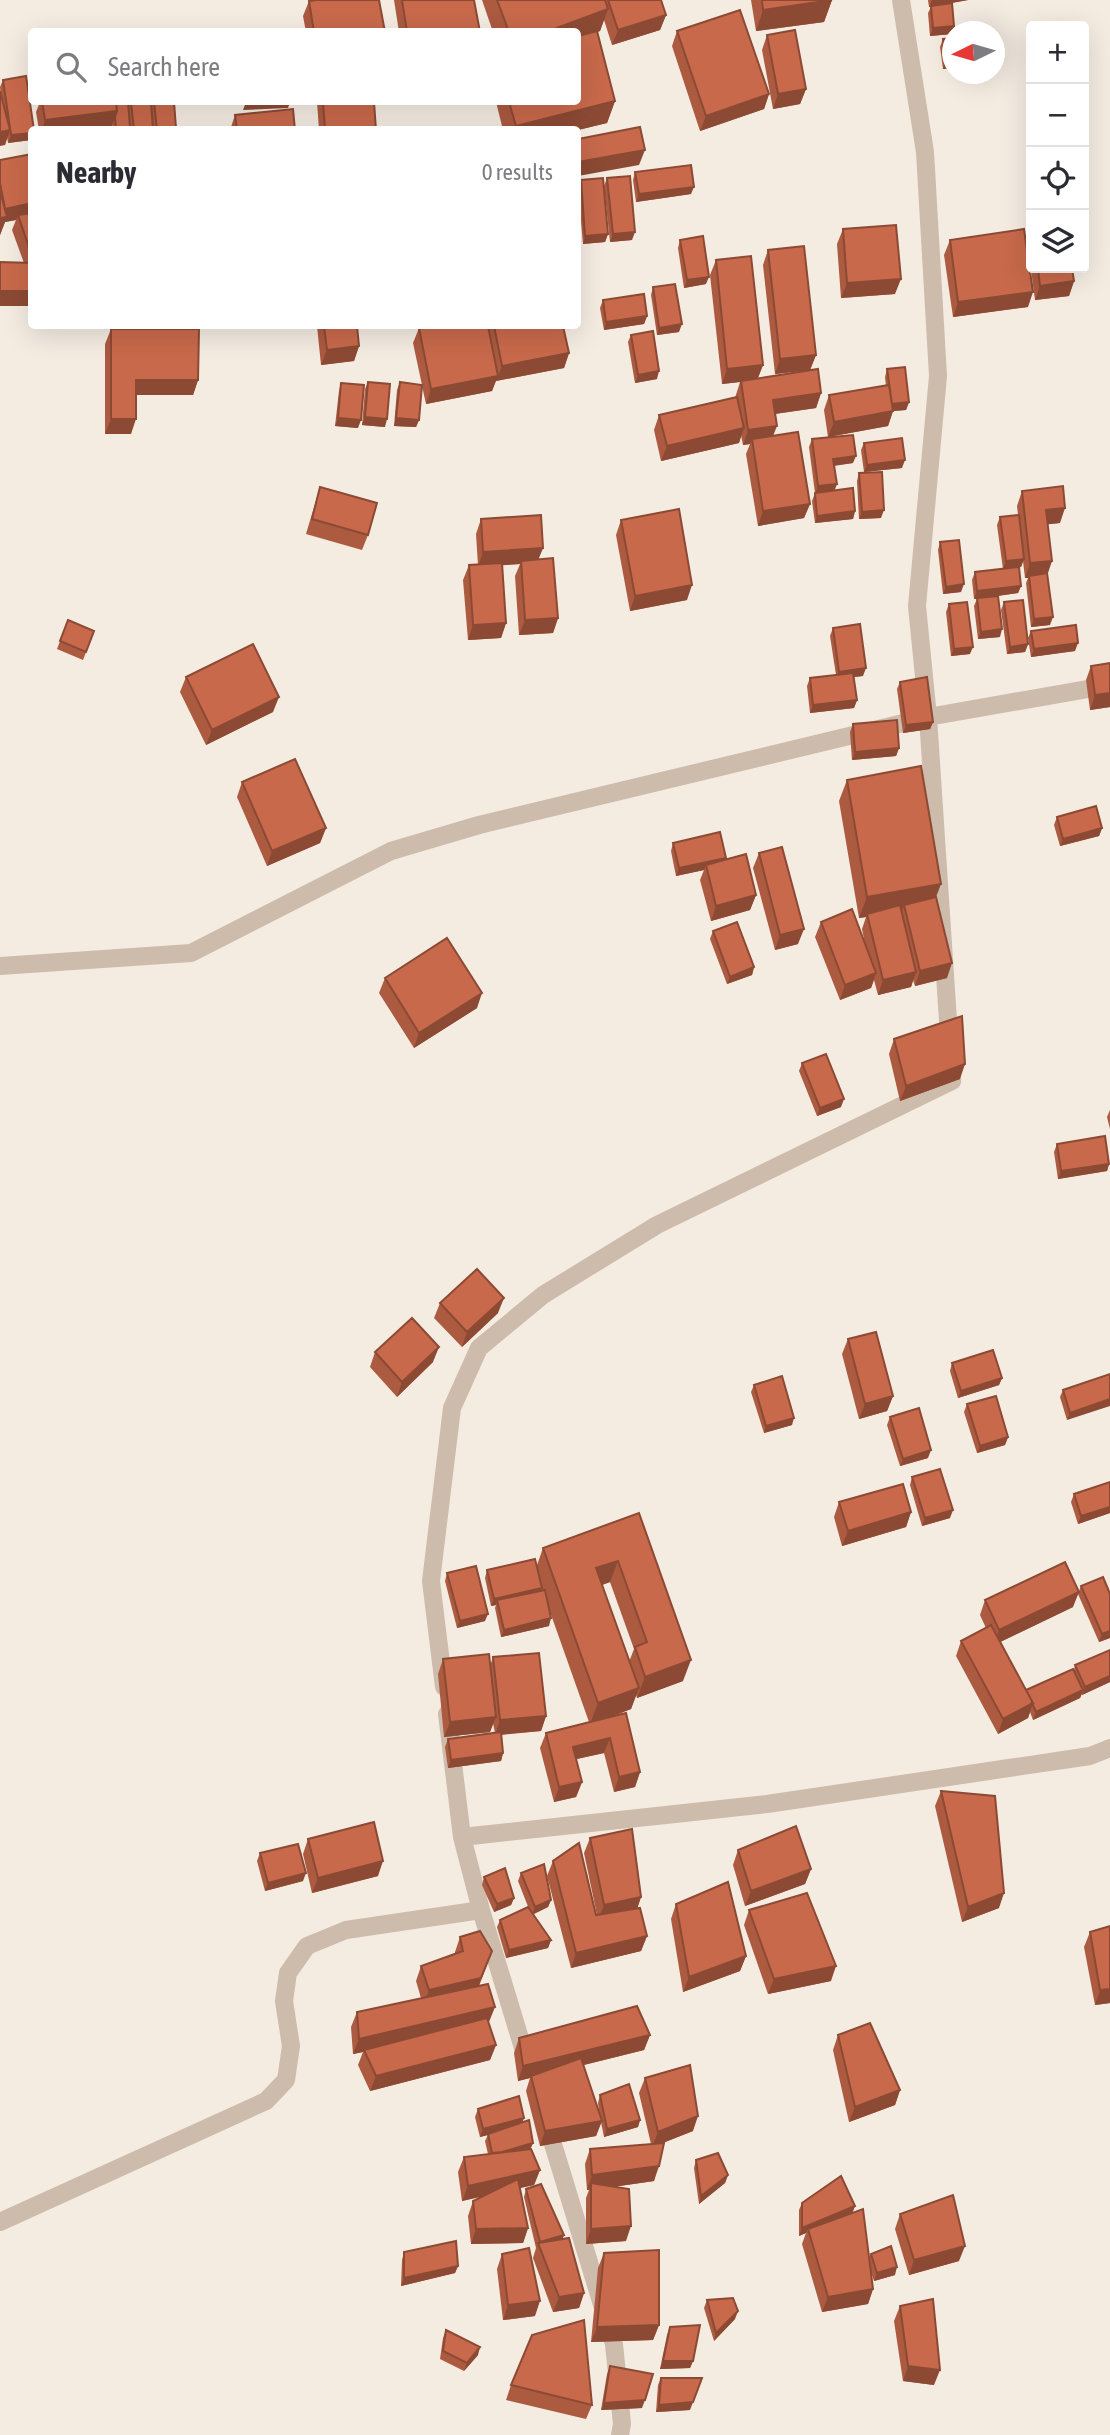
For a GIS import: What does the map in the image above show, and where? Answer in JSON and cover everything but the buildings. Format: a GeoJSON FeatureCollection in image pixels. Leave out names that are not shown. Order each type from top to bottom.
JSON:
{"type":"FeatureCollection","features":[{"type":"Feature","properties":{"kind":"street"},"geometry":{"type":"LineString","coordinates":[[533,2081],[481,1910],[462,1837],[431,1581],[452,1408],[479,1348],[543,1294],[657,1225],[952,1081],[928,717],[917,606],[938,376],[925,152],[901,0]]}},
{"type":"Feature","properties":{"kind":"street"},"geometry":{"type":"LineString","coordinates":[[0,967],[191,953],[391,850],[479,825],[928,717],[1110,685]]}},
{"type":"Feature","properties":{"kind":"street"},"geometry":{"type":"LineString","coordinates":[[462,1837],[767,1804],[1090,1756],[1110,1748]]}},
{"type":"Feature","properties":{"kind":"street"},"geometry":{"type":"LineString","coordinates":[[0,2222],[266,2101],[286,2080],[291,2046],[284,2001],[288,1973],[307,1946],[346,1930],[481,1910]]}},
{"type":"Feature","properties":{"kind":"street"},"geometry":{"type":"LineString","coordinates":[[541,2107],[614,2344],[620,2435]]}}]}
